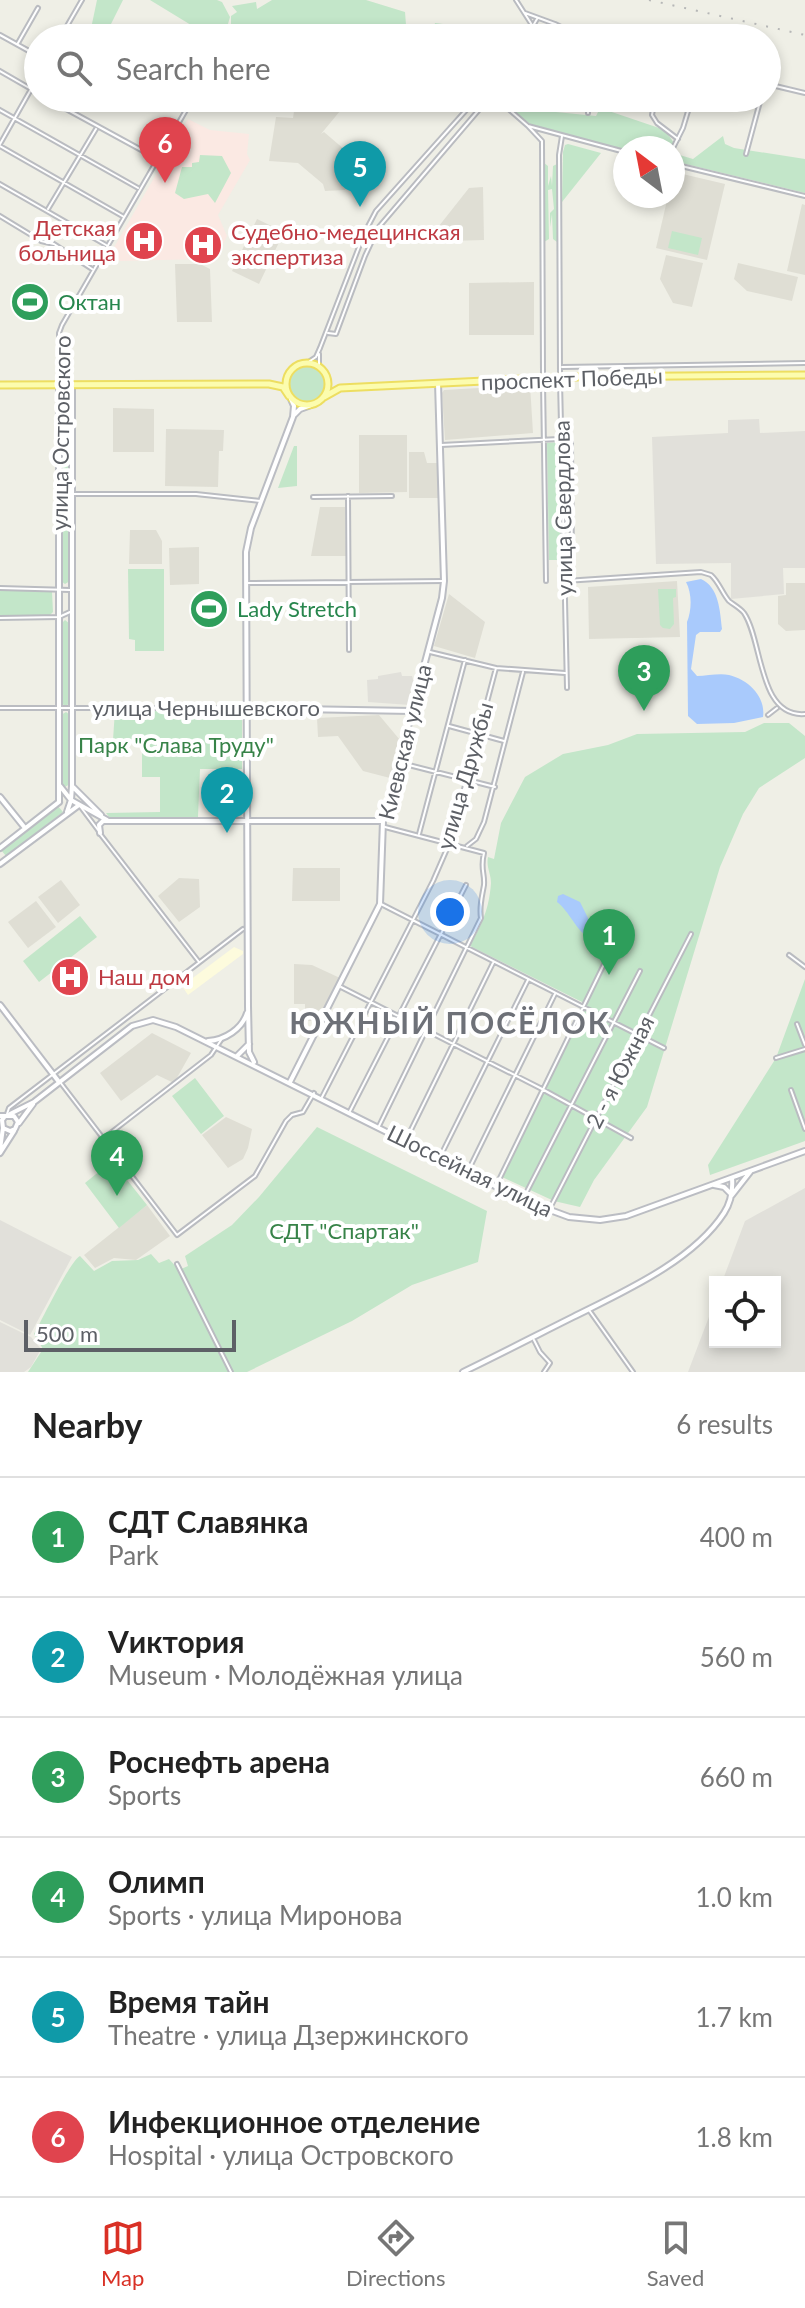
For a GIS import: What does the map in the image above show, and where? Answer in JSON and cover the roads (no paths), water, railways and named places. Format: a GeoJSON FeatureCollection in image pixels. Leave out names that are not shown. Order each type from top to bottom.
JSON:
{"type":"FeatureCollection","features":[{"type":"Feature","properties":{"kind":"main road"},"geometry":{"type":"LineString","coordinates":[[269,384],[280,381],[298,365],[307,363],[325,373],[328,383],[324,397],[300,409],[293,417]]}},
{"type":"Feature","properties":{"kind":"main road"},"geometry":{"type":"LineString","coordinates":[[262,1069],[251,1058],[245,927],[246,552],[261,501],[293,417],[295,408],[285,383],[288,374]]}},
{"type":"Feature","properties":{"kind":"main road","name":"проспект Победы"},"geometry":{"type":"LineString","coordinates":[[328,383],[340,388],[560,377],[805,375]]}},
{"type":"Feature","properties":{"kind":"main road","name":"Киевская улица"},"geometry":{"type":"LineString","coordinates":[[290,1082],[380,904],[383,824],[444,581],[438,383]]}},
{"type":"Feature","properties":{"kind":"main road"},"geometry":{"type":"LineString","coordinates":[[0,385],[269,384],[281,386],[300,404],[311,405]]}},
{"type":"Feature","properties":{"kind":"main road","name":"улица Островского"},"geometry":{"type":"LineString","coordinates":[[59,385],[59,802]]}},
{"type":"Feature","properties":{"kind":"main road","name":"улица Островского"},"geometry":{"type":"LineString","coordinates":[[67,812],[72,786],[72,385]]}},
{"type":"Feature","properties":{"kind":"main road","name":"проспект Победы"},"geometry":{"type":"LineString","coordinates":[[324,397],[340,388]]}},
{"type":"Feature","properties":{"kind":"main road","name":"улица Чернышевского"},"geometry":{"type":"LineString","coordinates":[[247,708],[413,711]]}},
{"type":"Feature","properties":{"kind":"main road"},"geometry":{"type":"LineString","coordinates":[[60,786],[64,789],[72,786],[109,821]]}},
{"type":"Feature","properties":{"kind":"main road"},"geometry":{"type":"LineString","coordinates":[[60,786],[71,801],[109,821]]}},
{"type":"Feature","properties":{"kind":"main road"},"geometry":{"type":"LineString","coordinates":[[0,797],[25,828]]}},
{"type":"Feature","properties":{"kind":"main road"},"geometry":{"type":"LineString","coordinates":[[0,848],[59,802],[71,801]]}},
{"type":"Feature","properties":{"kind":"main road"},"geometry":{"type":"LineString","coordinates":[[59,802],[67,812]]}},
{"type":"Feature","properties":{"kind":"main road"},"geometry":{"type":"LineString","coordinates":[[1,861],[79,805]]}},
{"type":"Feature","properties":{"kind":"main road"},"geometry":{"type":"LineString","coordinates":[[100,833],[100,823],[109,821],[247,820],[383,824]]}},
{"type":"Feature","properties":{"kind":"main road"},"geometry":{"type":"LineString","coordinates":[[0,1005],[59,1082]]}},
{"type":"Feature","properties":{"kind":"main road"},"geometry":{"type":"LineString","coordinates":[[206,1041],[223,1038],[232,1032],[245,1020],[248,1006]]}},
{"type":"Feature","properties":{"kind":"main road"},"geometry":{"type":"LineString","coordinates":[[5,1115],[34,1102],[132,1026],[143,1021],[164,1021],[237,1056],[245,1050],[249,1040]]}},
{"type":"Feature","properties":{"kind":"main road"},"geometry":{"type":"LineString","coordinates":[[232,1032],[243,1030],[249,1040]]}},
{"type":"Feature","properties":{"kind":"main road"},"geometry":{"type":"LineString","coordinates":[[224,1050],[232,1032]]}},
{"type":"Feature","properties":{"kind":"main road","name":"Шоссейная улица"},"geometry":{"type":"LineString","coordinates":[[237,1056],[523,1200],[549,1211],[586,1219],[610,1219],[653,1207],[805,1151]]}},
{"type":"Feature","properties":{"kind":"main road"},"geometry":{"type":"LineString","coordinates":[[0,1146],[34,1102]]}},
{"type":"Feature","properties":{"kind":"main road"},"geometry":{"type":"LineString","coordinates":[[0,1146],[5,1115]]}},
{"type":"Feature","properties":{"kind":"main road"},"geometry":{"type":"LineString","coordinates":[[5,1115],[16,1118],[16,1127]]}},
{"type":"Feature","properties":{"kind":"main road"},"geometry":{"type":"LineString","coordinates":[[2,1126],[8,1131],[16,1127]]}},
{"type":"Feature","properties":{"kind":"main road"},"geometry":{"type":"LineString","coordinates":[[463,1372],[649,1276],[696,1244],[725,1212],[732,1195],[751,1170]]}},
{"type":"Feature","properties":{"kind":"main road"},"geometry":{"type":"LineString","coordinates":[[732,1178],[732,1195]]}},
{"type":"Feature","properties":{"kind":"main road"},"geometry":{"type":"LineString","coordinates":[[713,1185],[724,1187],[732,1195]]}},
{"type":"Feature","properties":{"kind":"street"},"geometry":{"type":"LineString","coordinates":[[68,24],[82,0]]}},
{"type":"Feature","properties":{"kind":"street"},"geometry":{"type":"LineString","coordinates":[[516,0],[531,24]]}},
{"type":"Feature","properties":{"kind":"street"},"geometry":{"type":"LineString","coordinates":[[29,24],[38,8]]}},
{"type":"Feature","properties":{"kind":"street"},"geometry":{"type":"LineString","coordinates":[[525,13],[551,24]]}},
{"type":"Feature","properties":{"kind":"street"},"geometry":{"type":"LineString","coordinates":[[533,24],[538,19]]}},
{"type":"Feature","properties":{"kind":"street"},"geometry":{"type":"LineString","coordinates":[[17,44],[24,32]]}},
{"type":"Feature","properties":{"kind":"street"},"geometry":{"type":"LineString","coordinates":[[0,35],[24,48]]}},
{"type":"Feature","properties":{"kind":"street"},"geometry":{"type":"LineString","coordinates":[[0,71],[24,85]]}},
{"type":"Feature","properties":{"kind":"street"},"geometry":{"type":"LineString","coordinates":[[781,87],[805,93]]}},
{"type":"Feature","properties":{"kind":"street"},"geometry":{"type":"LineString","coordinates":[[24,102],[0,145],[124,217]]}},
{"type":"Feature","properties":{"kind":"street"},"geometry":{"type":"LineString","coordinates":[[0,110],[140,189]]}},
{"type":"Feature","properties":{"kind":"street"},"geometry":{"type":"LineString","coordinates":[[71,112],[157,159]]}},
{"type":"Feature","properties":{"kind":"street","name":"улица Островского"},"geometry":{"type":"LineString","coordinates":[[59,385],[60,329],[185,112]]}},
{"type":"Feature","properties":{"kind":"street"},"geometry":{"type":"LineString","coordinates":[[307,363],[320,349],[364,234],[376,211],[464,112]]}},
{"type":"Feature","properties":{"kind":"street"},"geometry":{"type":"LineString","coordinates":[[327,332],[336,334],[365,256],[382,222],[477,112]]}},
{"type":"Feature","properties":{"kind":"street"},"geometry":{"type":"LineString","coordinates":[[512,112],[528,126],[613,149]]}},
{"type":"Feature","properties":{"kind":"street"},"geometry":{"type":"LineString","coordinates":[[653,112],[657,123],[674,136]]}},
{"type":"Feature","properties":{"kind":"street"},"geometry":{"type":"LineString","coordinates":[[679,136],[687,112]]}},
{"type":"Feature","properties":{"kind":"street"},"geometry":{"type":"LineString","coordinates":[[746,154],[757,112]]}},
{"type":"Feature","properties":{"kind":"street","name":"улица Свердлова"},"geometry":{"type":"LineString","coordinates":[[528,126],[540,137],[546,581]]}},
{"type":"Feature","properties":{"kind":"street"},"geometry":{"type":"LineString","coordinates":[[48,210],[97,127]]}},
{"type":"Feature","properties":{"kind":"street","name":"улица Свердлова"},"geometry":{"type":"LineString","coordinates":[[562,136],[559,155],[560,377],[567,688]]}},
{"type":"Feature","properties":{"kind":"street"},"geometry":{"type":"LineString","coordinates":[[685,167],[805,196]]}},
{"type":"Feature","properties":{"kind":"street"},"geometry":{"type":"LineString","coordinates":[[0,184],[107,246]]}},
{"type":"Feature","properties":{"kind":"street"},"geometry":{"type":"LineString","coordinates":[[0,216],[41,241],[54,244],[93,270]]}},
{"type":"Feature","properties":{"kind":"street"},"geometry":{"type":"LineString","coordinates":[[319,367],[320,349]]}},
{"type":"Feature","properties":{"kind":"street"},"geometry":{"type":"LineString","coordinates":[[561,367],[805,363]]}},
{"type":"Feature","properties":{"kind":"street"},"geometry":{"type":"LineString","coordinates":[[678,365],[678,376]]}},
{"type":"Feature","properties":{"kind":"street"},"geometry":{"type":"LineString","coordinates":[[636,366],[636,376]]}},
{"type":"Feature","properties":{"kind":"street"},"geometry":{"type":"LineString","coordinates":[[440,445],[561,439]]}},
{"type":"Feature","properties":{"kind":"street"},"geometry":{"type":"LineString","coordinates":[[563,565],[572,565],[571,443]]}},
{"type":"Feature","properties":{"kind":"street"},"geometry":{"type":"LineString","coordinates":[[59,494],[196,494],[261,501]]}},
{"type":"Feature","properties":{"kind":"street"},"geometry":{"type":"LineString","coordinates":[[348,496],[349,650]]}},
{"type":"Feature","properties":{"kind":"street"},"geometry":{"type":"LineString","coordinates":[[313,497],[392,496]]}},
{"type":"Feature","properties":{"kind":"street"},"geometry":{"type":"LineString","coordinates":[[563,581],[701,572],[711,575],[726,597],[745,615],[779,706],[793,714],[805,714]]}},
{"type":"Feature","properties":{"kind":"street"},"geometry":{"type":"LineString","coordinates":[[245,583],[444,581]]}},
{"type":"Feature","properties":{"kind":"street"},"geometry":{"type":"LineString","coordinates":[[0,588],[59,587],[71,590]]}},
{"type":"Feature","properties":{"kind":"street"},"geometry":{"type":"LineString","coordinates":[[0,618],[59,617],[71,611]]}},
{"type":"Feature","properties":{"kind":"street"},"geometry":{"type":"LineString","coordinates":[[428,651],[496,668],[567,673]]}},
{"type":"Feature","properties":{"kind":"street"},"geometry":{"type":"LineString","coordinates":[[419,835],[465,660]]}},
{"type":"Feature","properties":{"kind":"street","name":"улица Дружбы"},"geometry":{"type":"LineString","coordinates":[[322,1097],[450,842],[496,668]]}},
{"type":"Feature","properties":{"kind":"street"},"geometry":{"type":"LineString","coordinates":[[466,847],[476,839],[484,822],[523,672]]}},
{"type":"Feature","properties":{"kind":"street"},"geometry":{"type":"LineString","coordinates":[[768,715],[779,706]]}},
{"type":"Feature","properties":{"kind":"street","name":"улица Чернышевского"},"geometry":{"type":"LineString","coordinates":[[0,708],[247,708]]}},
{"type":"Feature","properties":{"kind":"street"},"geometry":{"type":"LineString","coordinates":[[448,725],[506,742]]}},
{"type":"Feature","properties":{"kind":"street"},"geometry":{"type":"LineString","coordinates":[[400,762],[495,787]]}},
{"type":"Feature","properties":{"kind":"street"},"geometry":{"type":"LineString","coordinates":[[79,805],[199,962]]}},
{"type":"Feature","properties":{"kind":"street"},"geometry":{"type":"LineString","coordinates":[[378,1127],[481,918],[484,880],[480,868],[484,853],[383,824]]}},
{"type":"Feature","properties":{"kind":"street"},"geometry":{"type":"LineString","coordinates":[[349,1112],[438,933],[466,885]]}},
{"type":"Feature","properties":{"kind":"street"},"geometry":{"type":"LineString","coordinates":[[380,904],[664,1048]]}},
{"type":"Feature","properties":{"kind":"street"},"geometry":{"type":"LineString","coordinates":[[5,1115],[9,1108],[245,927]]}},
{"type":"Feature","properties":{"kind":"street","name":"2 - я Южная"},"geometry":{"type":"LineString","coordinates":[[549,1211],[691,934]]}},
{"type":"Feature","properties":{"kind":"street"},"geometry":{"type":"LineString","coordinates":[[496,1187],[607,958],[621,948]]}},
{"type":"Feature","properties":{"kind":"street"},"geometry":{"type":"LineString","coordinates":[[789,955],[805,967]]}},
{"type":"Feature","properties":{"kind":"street"},"geometry":{"type":"LineString","coordinates":[[405,1141],[494,961]]}},
{"type":"Feature","properties":{"kind":"street"},"geometry":{"type":"LineString","coordinates":[[523,1200],[640,971]]}},
{"type":"Feature","properties":{"kind":"street"},"geometry":{"type":"LineString","coordinates":[[440,1159],[528,979]]}},
{"type":"Feature","properties":{"kind":"street"},"geometry":{"type":"LineString","coordinates":[[340,987],[542,1089],[631,1138]]}},
{"type":"Feature","properties":{"kind":"street"},"geometry":{"type":"LineString","coordinates":[[468,1173],[556,992]]}},
{"type":"Feature","properties":{"kind":"street"},"geometry":{"type":"LineString","coordinates":[[797,1024],[805,1045]]}},
{"type":"Feature","properties":{"kind":"street"},"geometry":{"type":"LineString","coordinates":[[103,1138],[211,1055],[223,1038]]}},
{"type":"Feature","properties":{"kind":"street"},"geometry":{"type":"LineString","coordinates":[[776,1058],[805,1049]]}},
{"type":"Feature","properties":{"kind":"street"},"geometry":{"type":"LineString","coordinates":[[59,1082],[177,1235],[255,1176],[286,1121],[292,1115],[303,1112],[314,1093]]}},
{"type":"Feature","properties":{"kind":"street"},"geometry":{"type":"LineString","coordinates":[[791,1090],[805,1129]]}},
{"type":"Feature","properties":{"kind":"street"},"geometry":{"type":"LineString","coordinates":[[177,1264],[231,1372]]}},
{"type":"Feature","properties":{"kind":"street"},"geometry":{"type":"LineString","coordinates":[[588,1309],[633,1372]]}},
{"type":"Feature","properties":{"kind":"street"},"geometry":{"type":"LineString","coordinates":[[534,1336],[540,1352],[550,1363],[544,1372]]}},
{"type":"Feature","properties":{"kind":"water"},"geometry":{"type":"Polygon","coordinates":[[[701,579],[715,594],[722,629],[720,632],[700,632],[696,635],[691,669],[697,676],[725,674],[743,681],[759,696],[763,717],[734,723],[697,724],[688,716],[687,622],[691,602],[686,582],[701,579]]]}},
{"type":"Feature","properties":{"kind":"water"},"geometry":{"type":"Polygon","coordinates":[[[563,894],[580,902],[593,928],[587,936],[557,902],[558,896],[563,894]]]}},
{"type":"Feature","properties":{"kind":"railway"},"geometry":{"type":"LineString","coordinates":[[649,0],[756,24]]}},
{"type":"Feature","properties":{"kind":"railway"},"geometry":{"type":"LineString","coordinates":[[781,30],[805,35]]}},
{"type":"Feature","properties":{"kind":"place","name":"Инфекционное отделение"},"geometry":{"type":"Point","coordinates":[165,183]}},
{"type":"Feature","properties":{"kind":"place","name":"Время тайн"},"geometry":{"type":"Point","coordinates":[360,207]}},
{"type":"Feature","properties":{"kind":"place","name":"Детская больница"},"geometry":{"type":"Point","coordinates":[144,241]}},
{"type":"Feature","properties":{"kind":"place","name":"Судебно-медецинская экспертиза"},"geometry":{"type":"Point","coordinates":[203,245]}},
{"type":"Feature","properties":{"kind":"place","name":"Октан"},"geometry":{"type":"Point","coordinates":[30,302]}},
{"type":"Feature","properties":{"kind":"place","name":"Lady Stretch"},"geometry":{"type":"Point","coordinates":[209,609]}},
{"type":"Feature","properties":{"kind":"place","name":"Роснефть арена"},"geometry":{"type":"Point","coordinates":[644,711]}},
{"type":"Feature","properties":{"kind":"place","name":"Vиктория"},"geometry":{"type":"Point","coordinates":[227,833]}},
{"type":"Feature","properties":{"kind":"place","name":"СДТ Славянка"},"geometry":{"type":"Point","coordinates":[609,975]}},
{"type":"Feature","properties":{"kind":"place","name":"Наш дом"},"geometry":{"type":"Point","coordinates":[70,977]}},
{"type":"Feature","properties":{"kind":"place","name":"Олимп"},"geometry":{"type":"Point","coordinates":[117,1196]}},
{"type":"Feature","properties":{"kind":"district","name":"ЮЖНЫЙ ПОСЁЛОК"},"geometry":{"type":"Point","coordinates":[450,1024]}},
{"type":"Feature","properties":{"kind":"park label","name":"Парк \"Слава Труду\""},"geometry":{"type":"Point","coordinates":[176,745]}},
{"type":"Feature","properties":{"kind":"park label","name":"СДТ \"Спартак\""},"geometry":{"type":"Point","coordinates":[344,1231]}}]}
